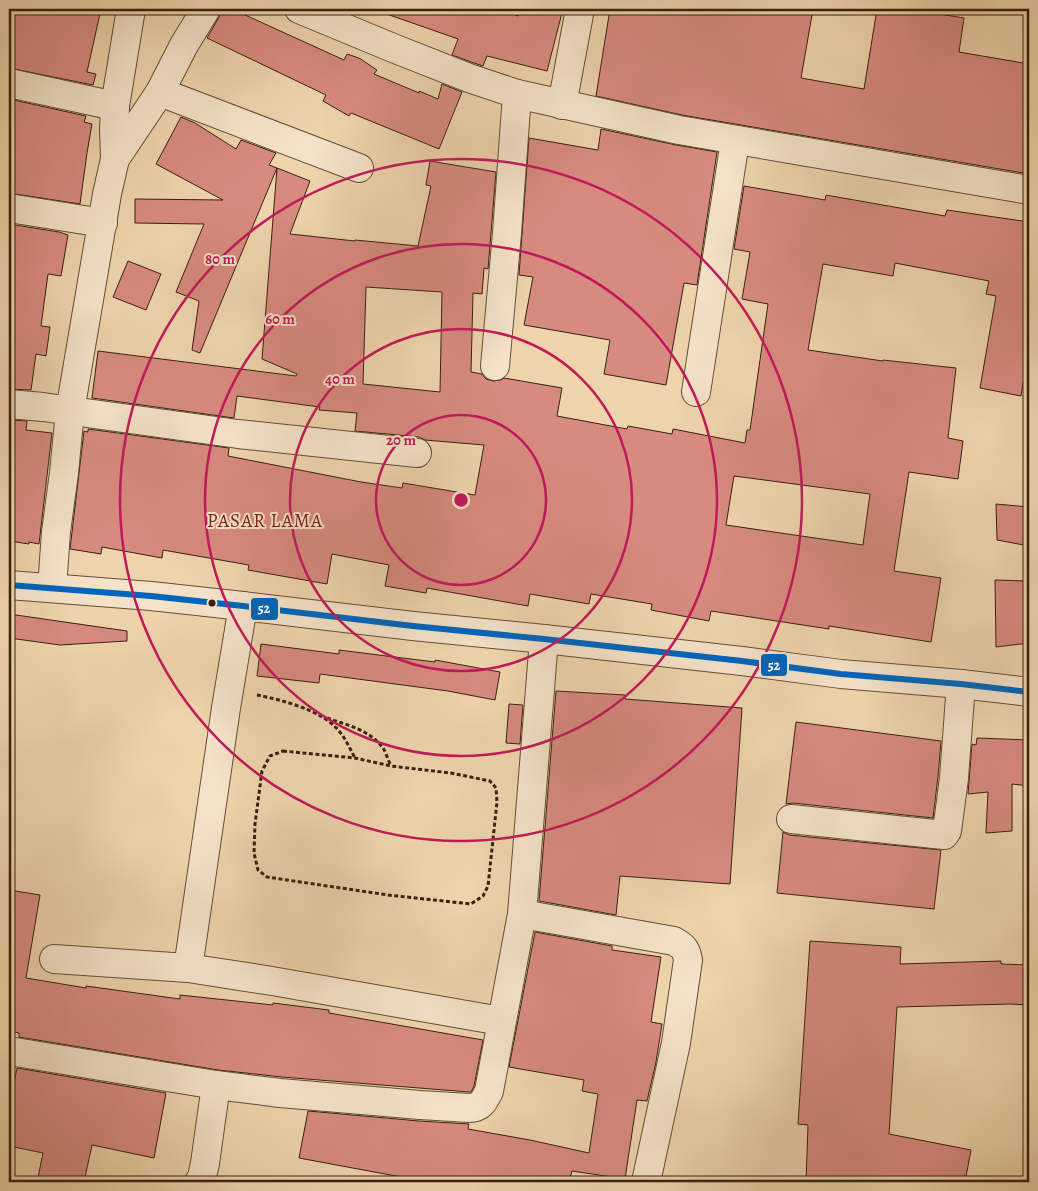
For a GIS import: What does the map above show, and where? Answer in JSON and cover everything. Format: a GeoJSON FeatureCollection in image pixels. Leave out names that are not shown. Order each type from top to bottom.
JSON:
{"type":"FeatureCollection","features":[{"type":"Feature","properties":{"kind":"street"},"geometry":{"type":"LineString","coordinates":[[52,588],[56,532],[70,411],[107,194],[115,159],[115,106],[131,9]]}},
{"type":"Feature","properties":{"kind":"street"},"geometry":{"type":"LineString","coordinates":[[115,159],[160,92],[184,45],[206,9]]}},
{"type":"Feature","properties":{"kind":"street"},"geometry":{"type":"LineString","coordinates":[[300,9],[460,75],[517,94],[735,141],[1029,190]]}},
{"type":"Feature","properties":{"kind":"street"},"geometry":{"type":"LineString","coordinates":[[562,104],[580,9]]}},
{"type":"Feature","properties":{"kind":"street"},"geometry":{"type":"LineString","coordinates":[[9,83],[115,106]]}},
{"type":"Feature","properties":{"kind":"street"},"geometry":{"type":"LineString","coordinates":[[160,92],[359,168]]}},
{"type":"Feature","properties":{"kind":"street"},"geometry":{"type":"LineString","coordinates":[[495,366],[508,233],[517,94]]}},
{"type":"Feature","properties":{"kind":"street"},"geometry":{"type":"LineString","coordinates":[[696,392],[735,141]]}},
{"type":"Feature","properties":{"kind":"street"},"geometry":{"type":"LineString","coordinates":[[9,208],[103,223]]}},
{"type":"Feature","properties":{"kind":"street"},"geometry":{"type":"LineString","coordinates":[[9,404],[43,406],[238,434],[417,453]]}},
{"type":"Feature","properties":{"kind":"street"},"geometry":{"type":"LineString","coordinates":[[9,585],[151,596],[742,661],[841,674],[1029,692]]}},
{"type":"Feature","properties":{"kind":"street"},"geometry":{"type":"LineString","coordinates":[[188,968],[243,606]]}},
{"type":"Feature","properties":{"kind":"street"},"geometry":{"type":"LineString","coordinates":[[9,1051],[216,1086],[411,1104],[476,1108],[480,1106],[489,1091],[522,914],[544,639]]}},
{"type":"Feature","properties":{"kind":"street"},"geometry":{"type":"LineString","coordinates":[[791,819],[944,835],[947,831],[954,778],[961,684]]}},
{"type":"Feature","properties":{"kind":"street"},"geometry":{"type":"LineString","coordinates":[[522,914],[674,941],[683,946],[687,953],[688,960],[676,1043],[646,1182]]}},
{"type":"Feature","properties":{"kind":"street"},"geometry":{"type":"LineString","coordinates":[[54,959],[188,968],[501,1022]]}},
{"type":"Feature","properties":{"kind":"street"},"geometry":{"type":"LineString","coordinates":[[199,1182],[205,1163],[216,1086]]}},
{"type":"Feature","properties":{"kind":"path"},"geometry":{"type":"LineString","coordinates":[[229,689],[279,700],[360,730],[375,739],[384,749],[391,766]]}},
{"type":"Feature","properties":{"kind":"path"},"geometry":{"type":"LineString","coordinates":[[324,718],[339,730],[355,758]]}},
{"type":"Feature","properties":{"kind":"path"},"geometry":{"type":"LineString","coordinates":[[283,751],[355,758],[391,766],[476,778],[490,781],[496,788],[497,802],[488,886],[483,896],[472,904],[388,895],[266,877],[258,870],[254,853],[255,824],[262,772],[270,756],[283,751]]}},
{"type":"Feature","properties":{"kind":"building"},"geometry":{"type":"Polygon","coordinates":[[[9,9],[101,9],[87,72],[96,74],[93,85],[9,68],[9,9]]]}},
{"type":"Feature","properties":{"kind":"building"},"geometry":{"type":"Polygon","coordinates":[[[222,9],[232,9],[344,60],[347,54],[359,58],[377,70],[374,74],[419,93],[419,91],[438,99],[442,84],[462,92],[439,149],[351,113],[349,116],[323,101],[326,95],[207,38],[222,9]]]}},
{"type":"Feature","properties":{"kind":"building"},"geometry":{"type":"Polygon","coordinates":[[[382,9],[498,9],[518,16],[520,9],[563,9],[547,71],[487,56],[483,66],[452,55],[458,39],[381,12],[382,9]]]}},
{"type":"Feature","properties":{"kind":"building"},"geometry":{"type":"Polygon","coordinates":[[[610,9],[813,9],[801,78],[864,89],[877,9],[909,9],[964,18],[959,52],[1029,64],[1029,174],[682,115],[596,96],[610,9]]]}},
{"type":"Feature","properties":{"kind":"building"},"geometry":{"type":"Polygon","coordinates":[[[9,99],[86,116],[84,122],[92,124],[80,204],[9,193],[9,99]]]}},
{"type":"Feature","properties":{"kind":"building"},"geometry":{"type":"Polygon","coordinates":[[[181,117],[195,123],[236,149],[241,140],[276,153],[269,165],[277,168],[200,353],[192,350],[199,301],[176,292],[204,224],[135,223],[135,199],[223,200],[156,164],[181,117]]]}},
{"type":"Feature","properties":{"kind":"building"},"geometry":{"type":"Polygon","coordinates":[[[601,129],[717,152],[697,285],[684,283],[666,385],[604,374],[610,340],[524,325],[533,277],[519,275],[529,138],[598,150],[601,129]]]}},
{"type":"Feature","properties":{"kind":"building"},"geometry":{"type":"Polygon","coordinates":[[[430,161],[496,172],[488,269],[484,268],[482,294],[473,293],[471,372],[482,374],[486,379],[493,381],[504,378],[562,388],[557,416],[627,429],[628,426],[672,434],[673,429],[745,443],[747,430],[750,430],[768,304],[742,299],[750,252],[734,249],[744,186],[825,200],[826,195],[945,216],[947,210],[1029,222],[1029,289],[1024,317],[1029,318],[1029,345],[1021,396],[980,388],[996,296],[986,294],[989,281],[895,263],[893,276],[823,264],[808,350],[883,361],[956,368],[948,438],[963,441],[958,479],[909,472],[894,571],[941,578],[931,642],[829,626],[829,629],[711,611],[709,621],[651,610],[652,604],[591,594],[589,604],[530,594],[528,606],[427,588],[426,593],[385,586],[389,565],[332,554],[327,584],[248,570],[249,565],[163,550],[162,558],[102,547],[101,554],[70,549],[84,431],[88,432],[88,429],[229,448],[228,456],[361,482],[402,488],[403,483],[475,495],[484,445],[355,431],[357,413],[319,410],[320,407],[237,396],[234,418],[92,398],[98,351],[296,376],[297,374],[262,359],[277,168],[310,181],[290,234],[418,246],[431,186],[426,185],[430,161]],[[366,287],[363,384],[440,392],[442,292],[366,287]],[[734,476],[726,525],[863,545],[870,494],[734,476]]]}},
{"type":"Feature","properties":{"kind":"building"},"geometry":{"type":"Polygon","coordinates":[[[9,224],[68,235],[61,276],[48,274],[41,326],[50,327],[46,356],[36,354],[31,390],[9,389],[9,224]]]}},
{"type":"Feature","properties":{"kind":"building"},"geometry":{"type":"Polygon","coordinates":[[[128,261],[161,274],[146,310],[113,297],[128,261]]]}},
{"type":"Feature","properties":{"kind":"building"},"geometry":{"type":"Polygon","coordinates":[[[9,420],[27,421],[26,430],[52,433],[39,544],[9,541],[9,420]]]}},
{"type":"Feature","properties":{"kind":"building"},"geometry":{"type":"Polygon","coordinates":[[[996,504],[1029,507],[1029,546],[997,540],[996,504]]]}},
{"type":"Feature","properties":{"kind":"building"},"geometry":{"type":"Polygon","coordinates":[[[995,580],[1029,581],[1029,643],[996,647],[995,580]]]}},
{"type":"Feature","properties":{"kind":"building"},"geometry":{"type":"Polygon","coordinates":[[[9,614],[127,631],[127,641],[60,645],[9,638],[9,614]]]}},
{"type":"Feature","properties":{"kind":"building"},"geometry":{"type":"Polygon","coordinates":[[[261,644],[339,654],[339,650],[435,662],[435,660],[500,672],[495,700],[448,691],[320,674],[319,683],[257,676],[261,644]]]}},
{"type":"Feature","properties":{"kind":"building"},"geometry":{"type":"Polygon","coordinates":[[[556,691],[625,695],[625,699],[742,708],[730,884],[620,876],[616,915],[539,901],[556,691]]]}},
{"type":"Feature","properties":{"kind":"building"},"geometry":{"type":"Polygon","coordinates":[[[509,704],[523,705],[520,744],[506,743],[509,704]]]}},
{"type":"Feature","properties":{"kind":"building"},"geometry":{"type":"Polygon","coordinates":[[[796,722],[941,741],[933,818],[793,803],[786,804],[796,722]]]}},
{"type":"Feature","properties":{"kind":"building"},"geometry":{"type":"Polygon","coordinates":[[[977,738],[1029,740],[1029,786],[1012,784],[1012,831],[986,833],[988,792],[968,794],[972,744],[976,745],[977,738]]]}},
{"type":"Feature","properties":{"kind":"building"},"geometry":{"type":"Polygon","coordinates":[[[783,832],[789,835],[941,850],[934,909],[777,893],[783,832]]]}},
{"type":"Feature","properties":{"kind":"building"},"geometry":{"type":"Polygon","coordinates":[[[9,890],[40,895],[26,978],[86,988],[86,986],[180,999],[180,995],[329,1010],[329,1013],[483,1040],[474,1086],[471,1092],[469,1092],[282,1077],[218,1070],[19,1037],[19,1033],[9,1031],[9,890]]]}},
{"type":"Feature","properties":{"kind":"building"},"geometry":{"type":"Polygon","coordinates":[[[535,932],[612,946],[612,950],[661,957],[651,1022],[662,1024],[656,1062],[647,1101],[637,1100],[625,1179],[572,1171],[569,1182],[428,1182],[299,1158],[308,1111],[469,1124],[468,1129],[589,1153],[598,1094],[582,1091],[584,1080],[509,1067],[535,932]]]}},
{"type":"Feature","properties":{"kind":"building"},"geometry":{"type":"Polygon","coordinates":[[[810,941],[901,947],[900,964],[1001,961],[1001,964],[1029,965],[1029,1005],[897,1007],[889,1134],[971,1150],[965,1182],[806,1182],[808,1125],[798,1124],[810,941]]]}},
{"type":"Feature","properties":{"kind":"building"},"geometry":{"type":"Polygon","coordinates":[[[17,1068],[166,1093],[154,1158],[92,1145],[84,1182],[37,1182],[43,1153],[9,1146],[9,1109],[17,1068]]]}},
{"type":"Feature","properties":{"kind":"transit line","name":"52"},"geometry":{"type":"LineString","coordinates":[[9,585],[151,596],[742,661],[841,674],[1029,692]]}},
{"type":"Feature","properties":{"kind":"district","name":"PASAR LAMA"},"geometry":{"type":"Point","coordinates":[265,521]}}]}
